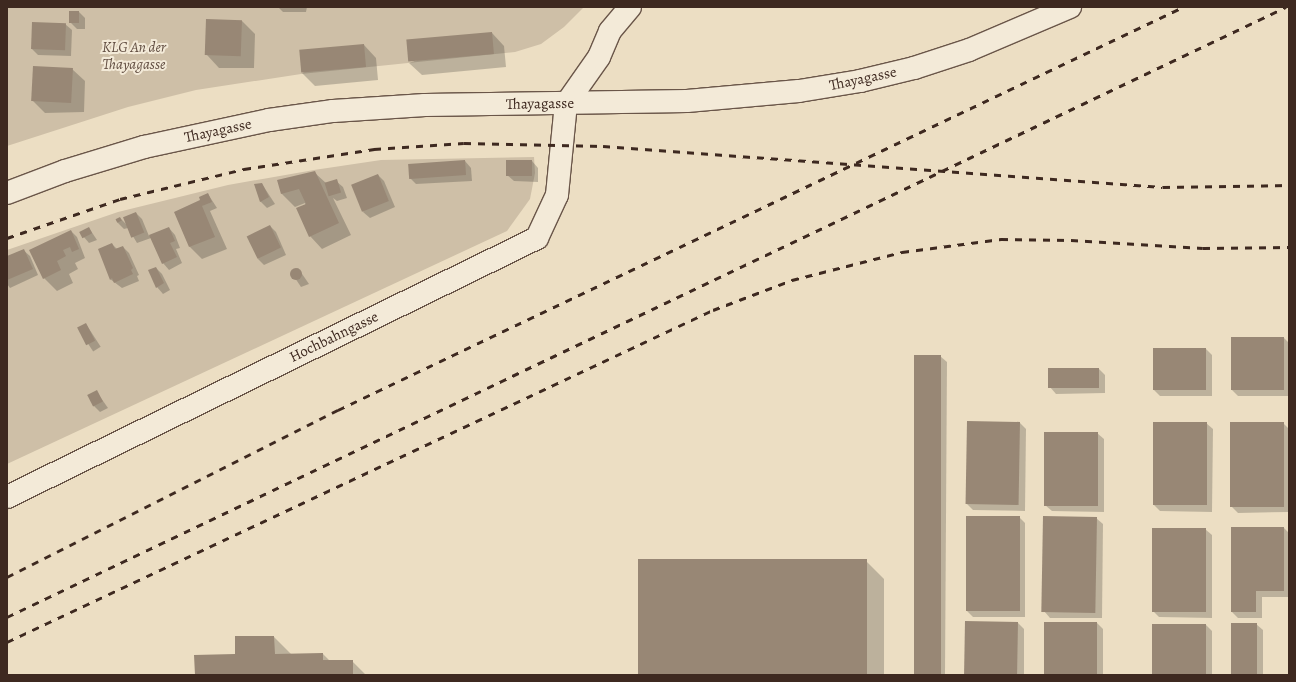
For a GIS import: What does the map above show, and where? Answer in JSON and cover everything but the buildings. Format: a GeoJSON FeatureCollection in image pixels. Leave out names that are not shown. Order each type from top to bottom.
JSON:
{"type":"FeatureCollection","features":[{"type":"Feature","properties":{"kind":"street"},"geometry":{"type":"LineString","coordinates":[[566,104],[599,57],[610,32],[630,7]]}},
{"type":"Feature","properties":{"kind":"street","name":"Thayagasse"},"geometry":{"type":"LineString","coordinates":[[7,193],[65,171],[144,147],[269,120],[379,106],[687,101],[799,91],[860,81],[914,68],[969,50],[1070,7]]}},
{"type":"Feature","properties":{"kind":"street","name":"Hochbahngasse"},"geometry":{"type":"LineString","coordinates":[[7,497],[537,238],[557,195],[566,104]]}},
{"type":"Feature","properties":{"kind":"green space","name":"KLG An der Thayagasse"},"geometry":{"type":"Polygon","coordinates":[[[7,7],[584,7],[564,27],[541,44],[515,52],[301,74],[196,90],[128,107],[7,146],[7,7]]]}},
{"type":"Feature","properties":{"kind":"green space"},"geometry":{"type":"Polygon","coordinates":[[[534,157],[535,173],[530,199],[507,231],[7,464],[7,250],[118,212],[228,185],[381,160],[534,157]]]}},
{"type":"Feature","properties":{"kind":"railway"},"geometry":{"type":"LineString","coordinates":[[7,577],[338,410],[1183,7]]}},
{"type":"Feature","properties":{"kind":"railway"},"geometry":{"type":"LineString","coordinates":[[7,617],[1286,7]]}},
{"type":"Feature","properties":{"kind":"railway"},"geometry":{"type":"LineString","coordinates":[[7,238],[120,199],[244,169],[374,149],[464,143],[603,146],[1163,187],[1289,185]]}},
{"type":"Feature","properties":{"kind":"railway"},"geometry":{"type":"LineString","coordinates":[[7,642],[713,310],[792,280],[902,252],[1001,239],[1071,240],[1203,248],[1289,247]]}}]}
